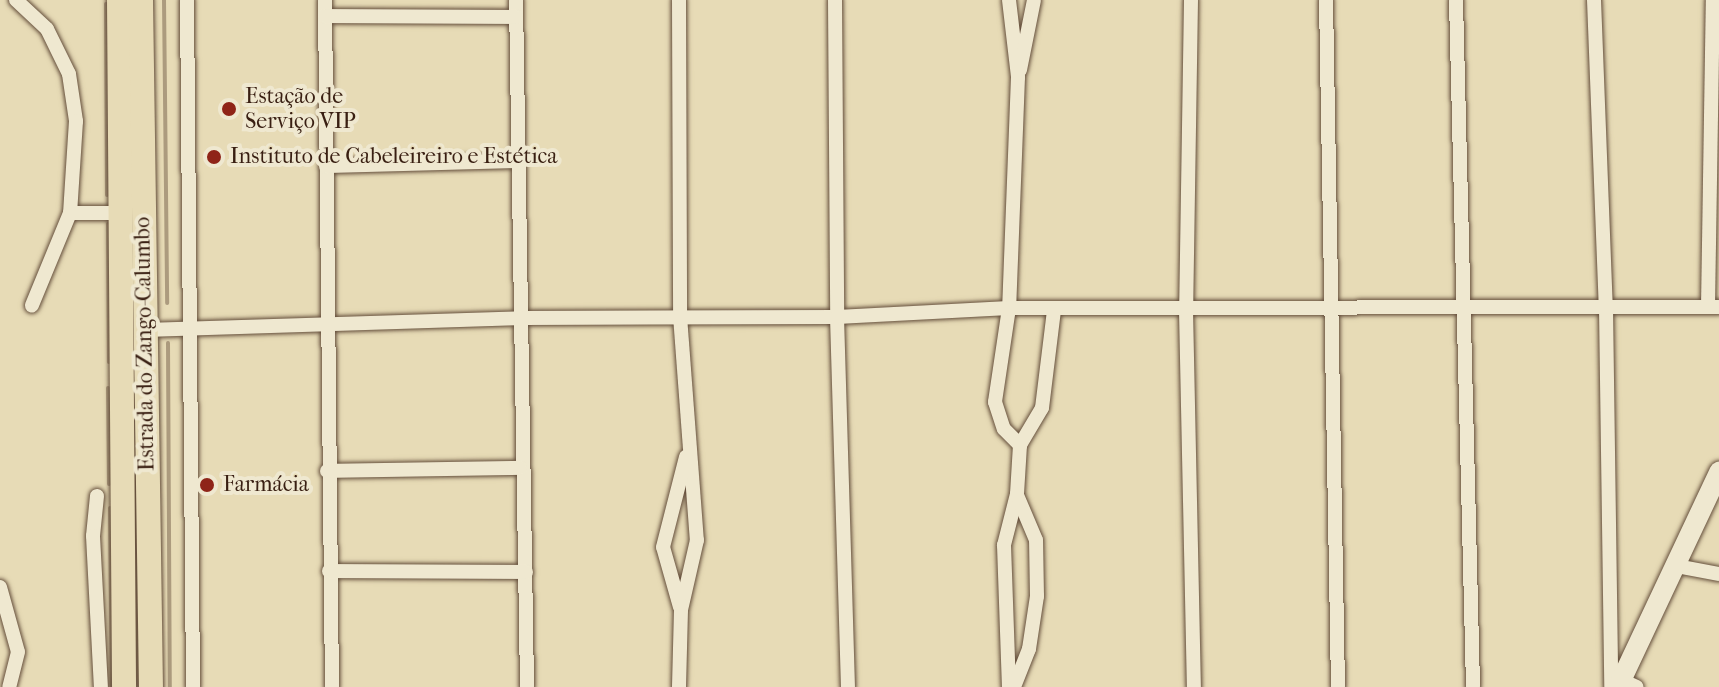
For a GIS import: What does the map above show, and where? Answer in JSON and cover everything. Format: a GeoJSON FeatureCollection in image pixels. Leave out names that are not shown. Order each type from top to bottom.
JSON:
{"type":"FeatureCollection","features":[{"type":"Feature","properties":{"kind":"main road","name":"Estrada do Zango-Calumbo"},"geometry":{"type":"LineString","coordinates":[[119,0],[112,213],[124,687]]}},
{"type":"Feature","properties":{"kind":"main road","name":"Estrada do Zango-Calumbo"},"geometry":{"type":"LineString","coordinates":[[141,0],[151,687]]}},
{"type":"Feature","properties":{"kind":"street"},"geometry":{"type":"LineString","coordinates":[[16,0],[47,29],[69,74],[76,121],[70,213],[32,305]]}},
{"type":"Feature","properties":{"kind":"street"},"geometry":{"type":"LineString","coordinates":[[112,0],[120,30]]}},
{"type":"Feature","properties":{"kind":"street"},"geometry":{"type":"LineString","coordinates":[[187,0],[193,687]]}},
{"type":"Feature","properties":{"kind":"street"},"geometry":{"type":"LineString","coordinates":[[325,0],[327,471],[332,687]]}},
{"type":"Feature","properties":{"kind":"street"},"geometry":{"type":"LineString","coordinates":[[516,0],[523,318],[520,468],[526,572],[527,687]]}},
{"type":"Feature","properties":{"kind":"street"},"geometry":{"type":"LineString","coordinates":[[679,0],[680,316],[697,540],[681,610],[679,687]]}},
{"type":"Feature","properties":{"kind":"street"},"geometry":{"type":"LineString","coordinates":[[835,0],[837,317],[848,687]]}},
{"type":"Feature","properties":{"kind":"street"},"geometry":{"type":"LineString","coordinates":[[1009,0],[1018,77],[1009,308],[995,402],[1004,429],[1020,445]]}},
{"type":"Feature","properties":{"kind":"street"},"geometry":{"type":"LineString","coordinates":[[1018,77],[1034,0]]}},
{"type":"Feature","properties":{"kind":"street"},"geometry":{"type":"LineString","coordinates":[[1191,0],[1186,310],[1194,687]]}},
{"type":"Feature","properties":{"kind":"street"},"geometry":{"type":"LineString","coordinates":[[1326,0],[1338,687]]}},
{"type":"Feature","properties":{"kind":"street"},"geometry":{"type":"LineString","coordinates":[[1456,0],[1473,687]]}},
{"type":"Feature","properties":{"kind":"street"},"geometry":{"type":"LineString","coordinates":[[1594,0],[1622,685]]}},
{"type":"Feature","properties":{"kind":"street"},"geometry":{"type":"LineString","coordinates":[[145,330],[523,318],[837,317],[1009,308],[1331,311],[1465,305],[1713,307],[1713,0]]}},
{"type":"Feature","properties":{"kind":"street"},"geometry":{"type":"LineString","coordinates":[[325,16],[516,17]]}},
{"type":"Feature","properties":{"kind":"street"},"geometry":{"type":"LineString","coordinates":[[326,166],[519,161]]}},
{"type":"Feature","properties":{"kind":"street"},"geometry":{"type":"LineString","coordinates":[[70,213],[112,213]]}},
{"type":"Feature","properties":{"kind":"street"},"geometry":{"type":"LineString","coordinates":[[1012,687],[1004,545],[1017,494],[1020,445],[1042,408],[1054,310]]}},
{"type":"Feature","properties":{"kind":"street"},"geometry":{"type":"LineString","coordinates":[[681,610],[664,535],[688,449]]}},
{"type":"Feature","properties":{"kind":"street"},"geometry":{"type":"LineString","coordinates":[[327,471],[520,468]]}},
{"type":"Feature","properties":{"kind":"street"},"geometry":{"type":"LineString","coordinates":[[1622,685],[1719,472]]}},
{"type":"Feature","properties":{"kind":"street"},"geometry":{"type":"LineString","coordinates":[[1012,687],[1029,649],[1037,596],[1036,540],[1017,494]]}},
{"type":"Feature","properties":{"kind":"street"},"geometry":{"type":"LineString","coordinates":[[97,496],[93,536],[101,687]]}},
{"type":"Feature","properties":{"kind":"street"},"geometry":{"type":"LineString","coordinates":[[1676,566],[1719,574]]}},
{"type":"Feature","properties":{"kind":"street"},"geometry":{"type":"LineString","coordinates":[[329,571],[526,572]]}},
{"type":"Feature","properties":{"kind":"street"},"geometry":{"type":"LineString","coordinates":[[0,587],[18,652],[9,687]]}},
{"type":"Feature","properties":{"kind":"waterway"},"geometry":{"type":"LineString","coordinates":[[164,0],[167,303]]}},
{"type":"Feature","properties":{"kind":"waterway"},"geometry":{"type":"LineString","coordinates":[[106,4],[107,195]]}},
{"type":"Feature","properties":{"kind":"waterway"},"geometry":{"type":"LineString","coordinates":[[108,224],[109,362]]}},
{"type":"Feature","properties":{"kind":"waterway"},"geometry":{"type":"LineString","coordinates":[[168,343],[170,687]]}},
{"type":"Feature","properties":{"kind":"waterway"},"geometry":{"type":"LineString","coordinates":[[108,388],[109,484]]}},
{"type":"Feature","properties":{"kind":"waterway"},"geometry":{"type":"LineString","coordinates":[[110,508],[112,687]]}},
{"type":"Feature","properties":{"kind":"place","name":"Estação de Serviço VIP"},"geometry":{"type":"Point","coordinates":[229,109]}},
{"type":"Feature","properties":{"kind":"place","name":"Instituto de Cabeleireiro e Estética"},"geometry":{"type":"Point","coordinates":[214,157]}},
{"type":"Feature","properties":{"kind":"place","name":"Farmácia"},"geometry":{"type":"Point","coordinates":[207,485]}}]}
